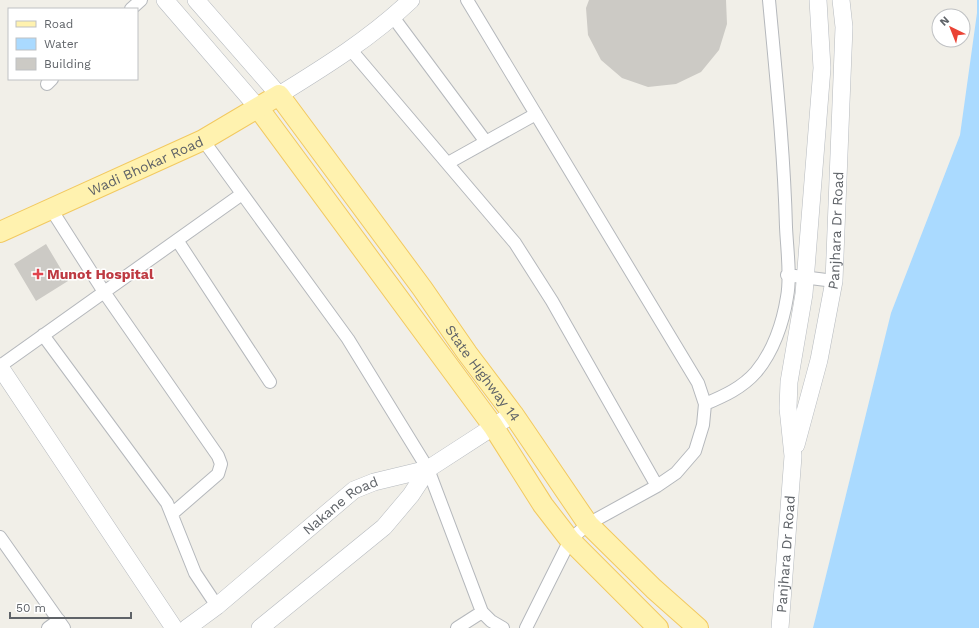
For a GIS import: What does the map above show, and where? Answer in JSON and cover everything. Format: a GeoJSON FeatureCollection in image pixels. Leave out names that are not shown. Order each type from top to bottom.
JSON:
{"type":"FeatureCollection","features":[{"type":"Feature","properties":{"kind":"main road","name":"Wadi Bhokar Road"},"geometry":{"type":"LineString","coordinates":[[0,232],[203,140],[259,109],[282,99]]}},
{"type":"Feature","properties":{"kind":"main road","name":"State Highway 14"},"geometry":{"type":"LineString","coordinates":[[282,99],[513,414],[588,524],[695,625]]}},
{"type":"Feature","properties":{"kind":"main road","name":"State Highway 14"},"geometry":{"type":"LineString","coordinates":[[259,109],[493,426],[544,505],[570,540],[658,628]]}},
{"type":"Feature","properties":{"kind":"street"},"geometry":{"type":"LineString","coordinates":[[132,8],[141,0]]}},
{"type":"Feature","properties":{"kind":"street"},"geometry":{"type":"LineString","coordinates":[[165,0],[259,109]]}},
{"type":"Feature","properties":{"kind":"street"},"geometry":{"type":"LineString","coordinates":[[196,0],[282,99],[351,50],[393,17],[410,0]]}},
{"type":"Feature","properties":{"kind":"street"},"geometry":{"type":"LineString","coordinates":[[467,0],[698,383],[705,404],[703,425],[695,451],[676,473],[657,486],[588,524],[570,540],[526,628]]}},
{"type":"Feature","properties":{"kind":"street"},"geometry":{"type":"LineString","coordinates":[[705,404],[732,392],[757,372],[768,354],[784,316],[788,295],[785,171],[769,0]]}},
{"type":"Feature","properties":{"kind":"street","name":"Panjhara Dr Road"},"geometry":{"type":"LineString","coordinates":[[780,628],[793,456],[788,408],[789,382],[798,337],[805,277],[822,68],[818,0]]}},
{"type":"Feature","properties":{"kind":"street","name":"Panjhara Dr Road"},"geometry":{"type":"LineString","coordinates":[[793,456],[819,360],[834,281],[844,27],[841,0]]}},
{"type":"Feature","properties":{"kind":"street"},"geometry":{"type":"LineString","coordinates":[[393,17],[486,142]]}},
{"type":"Feature","properties":{"kind":"street"},"geometry":{"type":"LineString","coordinates":[[351,50],[515,243],[552,301],[657,486]]}},
{"type":"Feature","properties":{"kind":"street"},"geometry":{"type":"LineString","coordinates":[[448,163],[536,114]]}},
{"type":"Feature","properties":{"kind":"street"},"geometry":{"type":"LineString","coordinates":[[203,140],[348,339],[428,469],[482,612],[491,621],[503,628]]}},
{"type":"Feature","properties":{"kind":"street"},"geometry":{"type":"LineString","coordinates":[[174,628],[1,372],[43,335],[242,194]]}},
{"type":"Feature","properties":{"kind":"street"},"geometry":{"type":"LineString","coordinates":[[51,209],[104,292],[218,456],[220,464],[218,474],[173,513]]}},
{"type":"Feature","properties":{"kind":"street"},"geometry":{"type":"LineString","coordinates":[[177,240],[270,382]]}},
{"type":"Feature","properties":{"kind":"street"},"geometry":{"type":"LineString","coordinates":[[787,275],[834,281]]}},
{"type":"Feature","properties":{"kind":"street"},"geometry":{"type":"LineString","coordinates":[[43,335],[167,503],[173,513],[184,548],[195,573],[217,606]]}},
{"type":"Feature","properties":{"kind":"street","name":"Nakane Road"},"geometry":{"type":"LineString","coordinates":[[187,628],[217,606],[354,490],[374,482],[428,469],[513,414]]}},
{"type":"Feature","properties":{"kind":"street"},"geometry":{"type":"LineString","coordinates":[[260,628],[384,528],[411,495],[428,469]]}},
{"type":"Feature","properties":{"kind":"street"},"geometry":{"type":"LineString","coordinates":[[0,537],[62,624],[48,628]]}},
{"type":"Feature","properties":{"kind":"street"},"geometry":{"type":"LineString","coordinates":[[457,628],[482,612]]}},
{"type":"Feature","properties":{"kind":"water"},"geometry":{"type":"Polygon","coordinates":[[[977,0],[979,0],[979,628],[813,628],[891,313],[960,135],[977,13],[977,0]]]}},
{"type":"Feature","properties":{"kind":"building"},"geometry":{"type":"Polygon","coordinates":[[[589,0],[726,0],[727,24],[719,50],[701,72],[676,84],[648,87],[622,78],[601,60],[588,35],[586,8],[589,0]]]}},
{"type":"Feature","properties":{"kind":"building"},"geometry":{"type":"Polygon","coordinates":[[[46,244],[68,281],[36,301],[14,264],[46,244]]]}},
{"type":"Feature","properties":{"kind":"place","name":"Munot Hospital"},"geometry":{"type":"Point","coordinates":[38,274]}}]}
